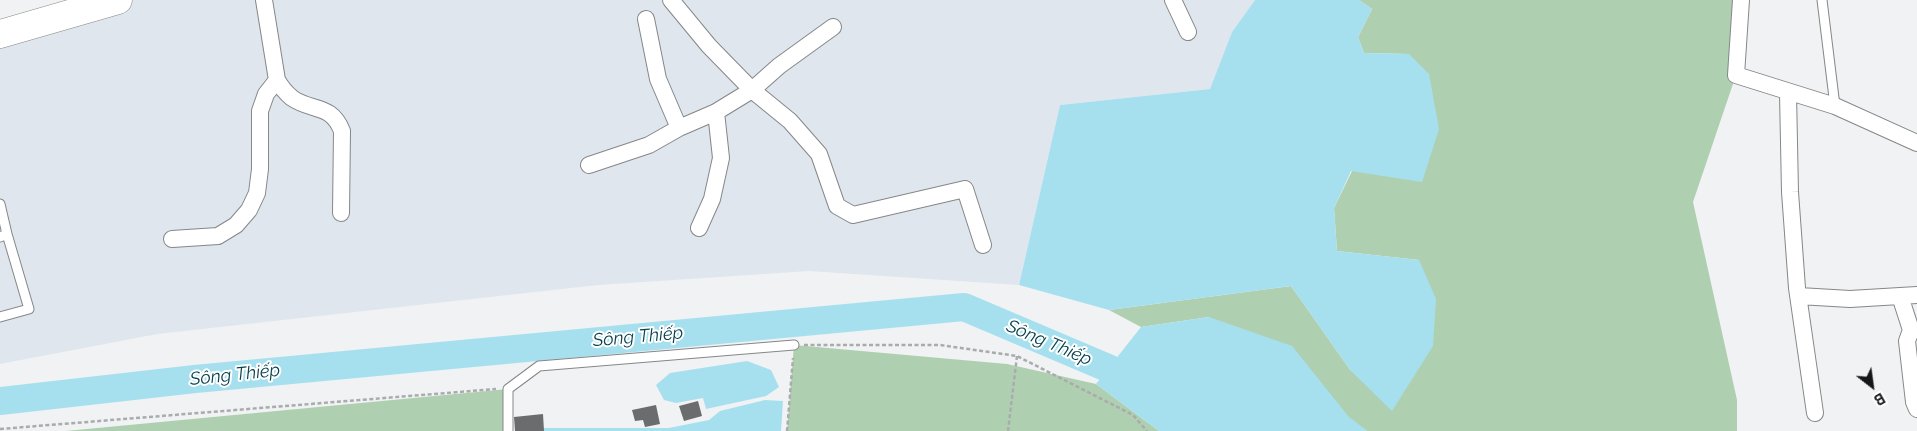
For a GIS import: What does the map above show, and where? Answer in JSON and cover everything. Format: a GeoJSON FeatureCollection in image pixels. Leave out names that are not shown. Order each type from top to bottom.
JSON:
{"type":"FeatureCollection","features":[{"type":"Feature","properties":{"kind":"highway"},"geometry":{"type":"LineString","coordinates":[[0,34],[118,0]]}},
{"type":"Feature","properties":{"kind":"street"},"geometry":{"type":"LineString","coordinates":[[264,0],[277,80],[283,90],[293,99],[325,111],[337,119],[342,131],[340,213]]}},
{"type":"Feature","properties":{"kind":"street"},"geometry":{"type":"LineString","coordinates":[[671,0],[709,46],[752,90],[790,121],[819,154],[837,206],[853,215],[965,189],[983,245]]}},
{"type":"Feature","properties":{"kind":"street"},"geometry":{"type":"LineString","coordinates":[[1174,0],[1188,32]]}},
{"type":"Feature","properties":{"kind":"street"},"geometry":{"type":"LineString","coordinates":[[1740,0],[1736,75],[1788,93],[1835,106],[1917,143]]}},
{"type":"Feature","properties":{"kind":"street"},"geometry":{"type":"LineString","coordinates":[[646,19],[658,79],[679,128]]}},
{"type":"Feature","properties":{"kind":"street"},"geometry":{"type":"LineString","coordinates":[[589,165],[649,145],[679,128],[716,112],[752,90],[779,66],[833,27]]}},
{"type":"Feature","properties":{"kind":"street"},"geometry":{"type":"LineString","coordinates":[[172,239],[218,236],[236,225],[249,210],[257,193],[260,169],[260,111],[266,94],[277,80]]}},
{"type":"Feature","properties":{"kind":"street"},"geometry":{"type":"LineString","coordinates":[[1788,93],[1790,192],[1799,296],[1815,413]]}},
{"type":"Feature","properties":{"kind":"street"},"geometry":{"type":"LineString","coordinates":[[699,228],[712,199],[721,158],[716,112]]}},
{"type":"Feature","properties":{"kind":"street"},"geometry":{"type":"LineString","coordinates":[[1799,296],[1850,299],[1917,295]]}},
{"type":"Feature","properties":{"kind":"street"},"geometry":{"type":"LineString","coordinates":[[1900,296],[1914,330],[1907,341],[1914,402],[1917,408]]}},
{"type":"Feature","properties":{"kind":"lane"},"geometry":{"type":"LineString","coordinates":[[1822,0],[1835,106]]}},
{"type":"Feature","properties":{"kind":"lane"},"geometry":{"type":"LineString","coordinates":[[0,204],[3,236],[29,310],[0,317]]}},
{"type":"Feature","properties":{"kind":"lane"},"geometry":{"type":"LineString","coordinates":[[508,431],[508,389],[539,366],[794,344]]}},
{"type":"Feature","properties":{"kind":"path"},"geometry":{"type":"LineString","coordinates":[[787,431],[794,344],[940,345],[1017,356],[1133,415],[1147,431]]}},
{"type":"Feature","properties":{"kind":"path"},"geometry":{"type":"LineString","coordinates":[[1008,431],[1017,356]]}},
{"type":"Feature","properties":{"kind":"path"},"geometry":{"type":"LineString","coordinates":[[0,429],[508,389]]}},
{"type":"Feature","properties":{"kind":"shaded area"},"geometry":{"type":"Polygon","coordinates":[[[117,0],[1255,0],[1232,32],[1210,89],[1060,105],[1019,285],[809,271],[598,285],[157,334],[0,364],[0,34],[117,0]]]}},
{"type":"Feature","properties":{"kind":"green space"},"geometry":{"type":"Polygon","coordinates":[[[1359,0],[1741,0],[1736,75],[1693,202],[1737,400],[1737,431],[1367,431],[1209,317],[1141,327],[1109,310],[1291,286],[1351,371],[1419,260],[1337,251],[1334,208],[1409,54],[1364,53],[1358,37],[1372,9],[1359,0]]]}},
{"type":"Feature","properties":{"kind":"green space"},"geometry":{"type":"Polygon","coordinates":[[[794,345],[1007,364],[1096,384],[1159,431],[787,431],[794,345]]]}},
{"type":"Feature","properties":{"kind":"green space"},"geometry":{"type":"Polygon","coordinates":[[[508,389],[508,431],[66,431],[508,389]]]}},
{"type":"Feature","properties":{"kind":"water"},"geometry":{"type":"Polygon","coordinates":[[[1255,0],[1359,0],[1372,9],[1358,37],[1364,53],[1409,54],[1429,74],[1439,129],[1422,182],[1351,171],[1334,208],[1337,251],[1419,260],[1436,299],[1433,346],[1392,411],[1351,371],[1291,286],[1109,310],[1019,285],[1060,105],[1210,89],[1232,32],[1255,0]]]}},
{"type":"Feature","properties":{"kind":"water"},"geometry":{"type":"Polygon","coordinates":[[[1209,317],[1292,346],[1349,417],[1367,431],[1159,431],[1096,384],[1141,327],[1209,317]]]}},
{"type":"Feature","properties":{"kind":"water"},"geometry":{"type":"Polygon","coordinates":[[[747,361],[771,370],[779,387],[766,396],[706,409],[703,398],[676,403],[664,400],[656,385],[670,373],[747,361]]]}},
{"type":"Feature","properties":{"kind":"water"},"geometry":{"type":"Polygon","coordinates":[[[765,400],[783,401],[781,431],[516,431],[516,428],[669,428],[709,420],[720,411],[765,400]]]}},
{"type":"Feature","properties":{"kind":"building"},"geometry":{"type":"Polygon","coordinates":[[[698,401],[702,416],[684,421],[679,406],[698,401]]]}},
{"type":"Feature","properties":{"kind":"building"},"geometry":{"type":"Polygon","coordinates":[[[656,405],[660,424],[645,427],[643,420],[635,421],[632,410],[656,405]]]}},
{"type":"Feature","properties":{"kind":"building"},"geometry":{"type":"Polygon","coordinates":[[[543,414],[544,431],[515,431],[514,417],[543,414]]]}},
{"type":"Feature","properties":{"kind":"waterway","name":"Sông Thiếp"},"geometry":{"type":"LineString","coordinates":[[0,401],[195,379],[964,307],[1143,383]]}}]}
